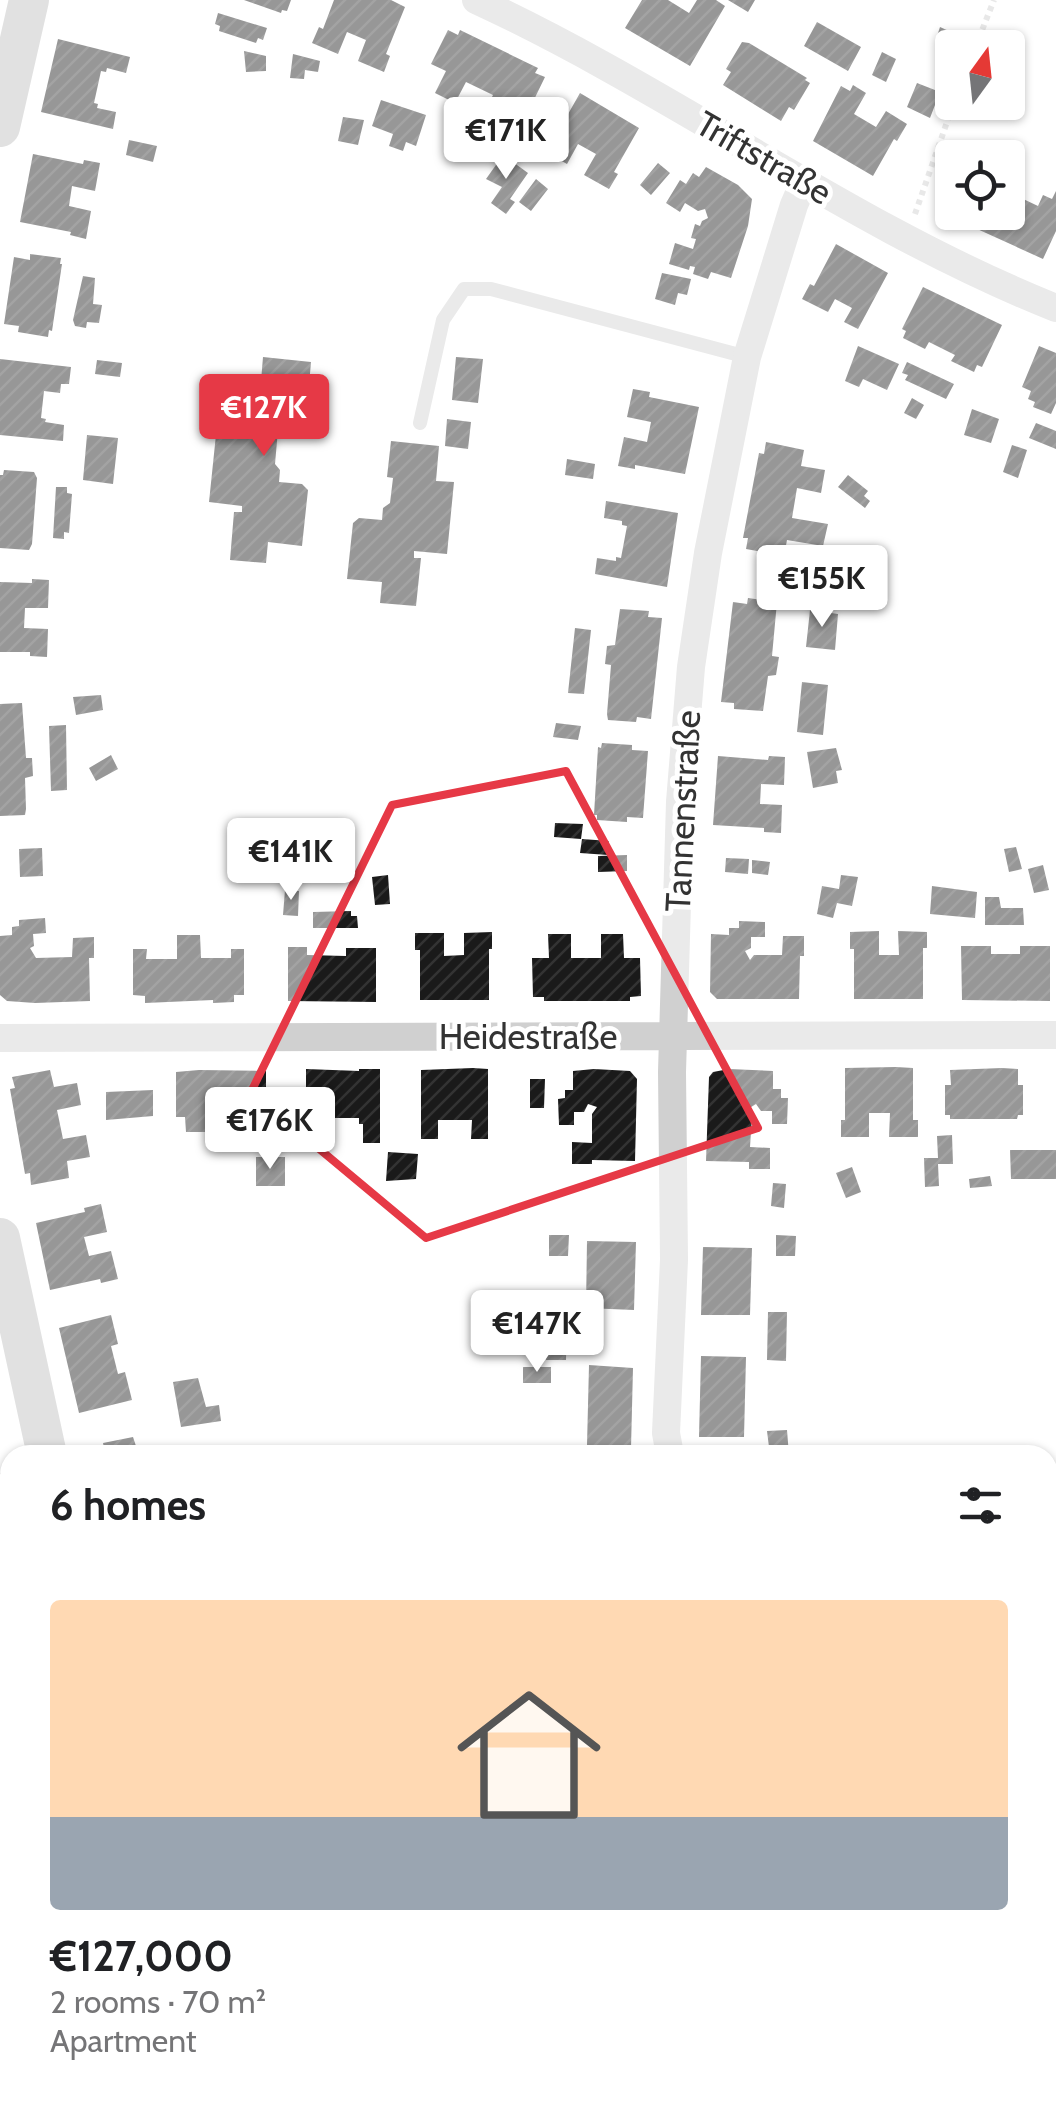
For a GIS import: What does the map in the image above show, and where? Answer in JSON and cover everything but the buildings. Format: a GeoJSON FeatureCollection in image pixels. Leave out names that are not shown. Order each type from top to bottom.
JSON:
{"type":"FeatureCollection","features":[{"type":"Feature","properties":{"kind":"main road"},"geometry":{"type":"LineString","coordinates":[[0,126],[29,0]]}},
{"type":"Feature","properties":{"kind":"main road"},"geometry":{"type":"LineString","coordinates":[[0,1238],[45,1445]]}},
{"type":"Feature","properties":{"kind":"street","name":"Triftstraße"},"geometry":{"type":"LineString","coordinates":[[476,0],[556,37],[908,240],[1056,308]]}},
{"type":"Feature","properties":{"kind":"street","name":"Tannenstraße"},"geometry":{"type":"LineString","coordinates":[[668,1445],[680,802],[692,667],[708,553],[747,357],[804,182]]}},
{"type":"Feature","properties":{"kind":"street","name":"Heidestraße"},"geometry":{"type":"LineString","coordinates":[[0,1038],[1056,1035]]}},
{"type":"Feature","properties":{"kind":"lane"},"geometry":{"type":"LineString","coordinates":[[420,422],[443,320],[464,289],[491,289],[747,357]]}},
{"type":"Feature","properties":{"kind":"path"},"geometry":{"type":"LineString","coordinates":[[982,30],[994,0]]}},
{"type":"Feature","properties":{"kind":"path"},"geometry":{"type":"LineString","coordinates":[[908,240],[947,120]]}},
{"type":"Feature","properties":{"kind":"highlighted area"},"geometry":{"type":"Polygon","coordinates":[[[566,771],[758,1128],[426,1238],[251,1092],[392,805],[566,771]]]}}]}
